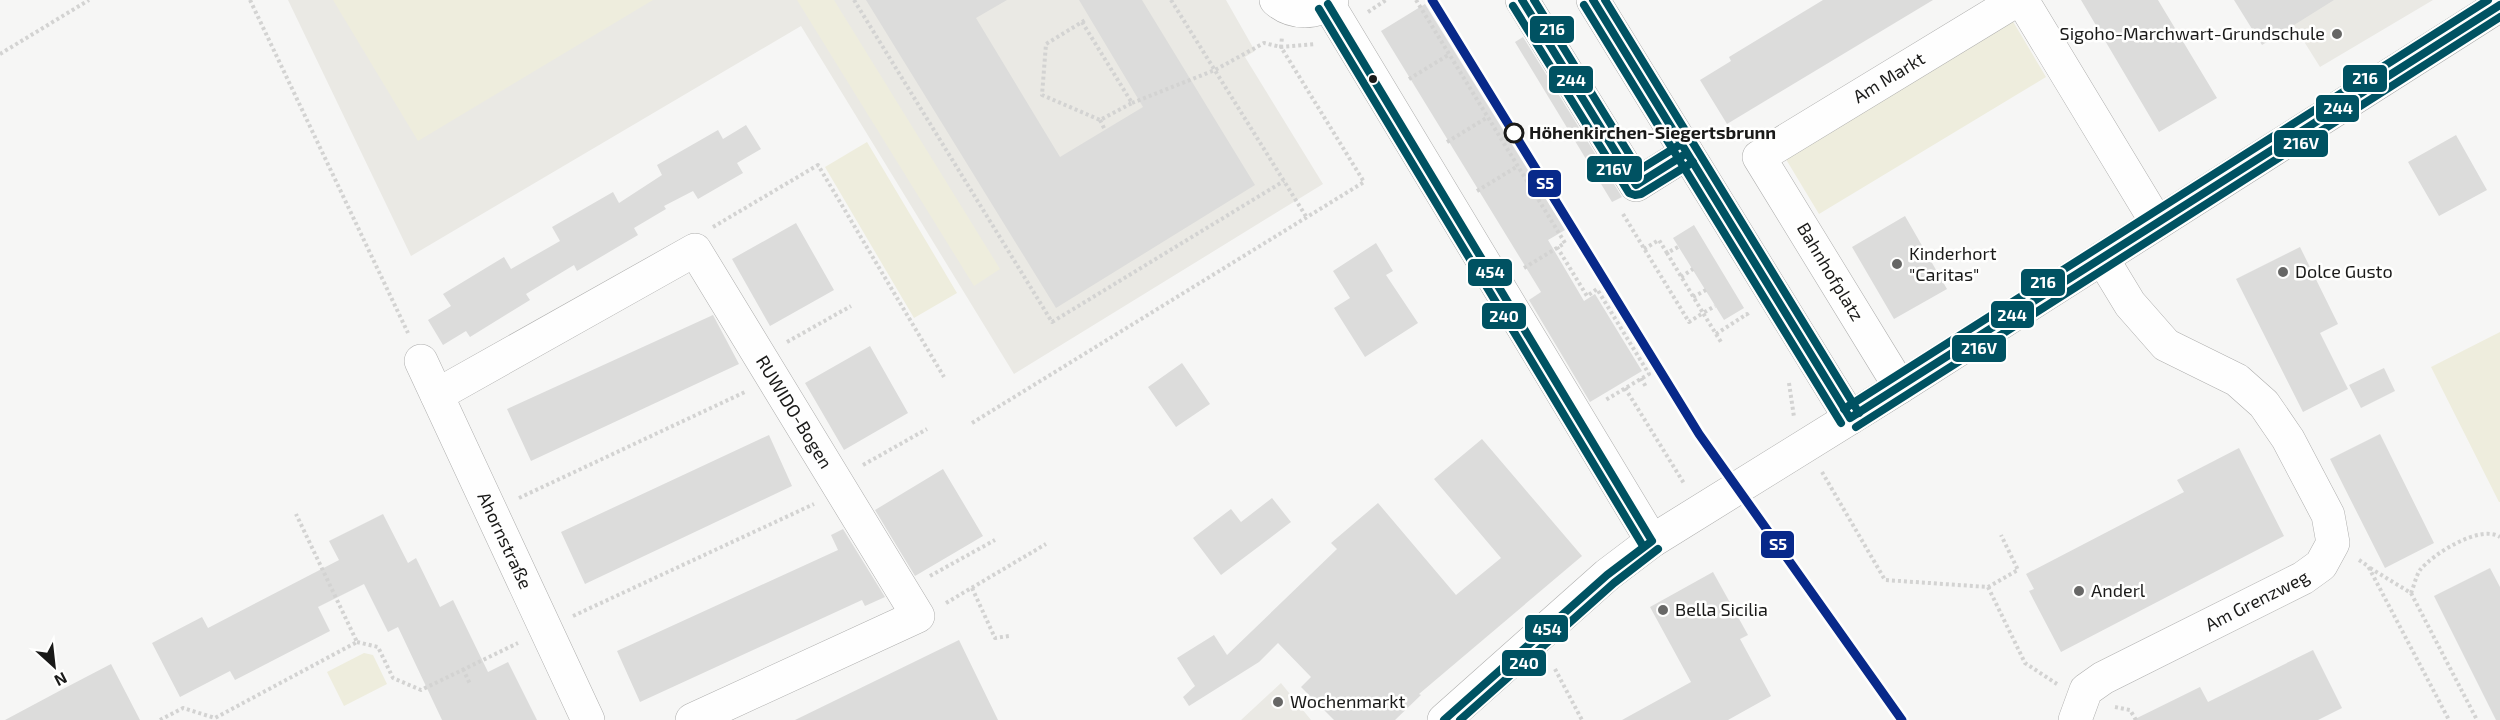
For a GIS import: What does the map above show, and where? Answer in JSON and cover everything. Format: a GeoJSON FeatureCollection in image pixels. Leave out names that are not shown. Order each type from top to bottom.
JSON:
{"type":"FeatureCollection","features":[{"type":"Feature","properties":{"kind":"street"},"geometry":{"type":"LineString","coordinates":[[1276,0],[1283,6],[1298,11],[1314,10],[1330,2],[1383,95],[1653,541]]}},
{"type":"Feature","properties":{"kind":"street"},"geometry":{"type":"LineString","coordinates":[[1522,0],[1636,185],[1687,153]]}},
{"type":"Feature","properties":{"kind":"street"},"geometry":{"type":"LineString","coordinates":[[1593,0],[1850,418]]}},
{"type":"Feature","properties":{"kind":"street","name":"Am Markt"},"geometry":{"type":"LineString","coordinates":[[1759,157],[2020,0],[2157,223]]}},
{"type":"Feature","properties":{"kind":"street"},"geometry":{"type":"LineString","coordinates":[[1444,720],[1607,575],[1801,437],[1850,418],[2500,5]]}},
{"type":"Feature","properties":{"kind":"street","name":"Bahnhofplatz"},"geometry":{"type":"LineString","coordinates":[[1759,157],[1900,387]]}},
{"type":"Feature","properties":{"kind":"street"},"geometry":{"type":"LineString","coordinates":[[437,395],[695,250]]}},
{"type":"Feature","properties":{"kind":"street","name":"RUWIDO-Bogen"},"geometry":{"type":"LineString","coordinates":[[695,250],[910,603]]}},
{"type":"Feature","properties":{"kind":"street"},"geometry":{"type":"LineString","coordinates":[[2102,258],[2130,304],[2166,345],[2237,380],[2264,404],[2288,439],[2316,489],[2328,515],[2333,543]]}},
{"type":"Feature","properties":{"kind":"street","name":"Ahornstraße"},"geometry":{"type":"LineString","coordinates":[[421,361],[588,720]]}},
{"type":"Feature","properties":{"kind":"street","name":"Am Grenzweg"},"geometry":{"type":"LineString","coordinates":[[2078,710],[2086,690],[2103,678],[2303,578],[2320,565],[2333,543]]}},
{"type":"Feature","properties":{"kind":"street"},"geometry":{"type":"LineString","coordinates":[[692,720],[910,603]]}},
{"type":"Feature","properties":{"kind":"path"},"geometry":{"type":"LineString","coordinates":[[0,54],[89,0]]}},
{"type":"Feature","properties":{"kind":"path"},"geometry":{"type":"LineString","coordinates":[[250,0],[421,361]]}},
{"type":"Feature","properties":{"kind":"path"},"geometry":{"type":"LineString","coordinates":[[854,0],[1052,322],[1284,181]]}},
{"type":"Feature","properties":{"kind":"path"},"geometry":{"type":"LineString","coordinates":[[1171,0],[1308,218]]}},
{"type":"Feature","properties":{"kind":"path"},"geometry":{"type":"LineString","coordinates":[[1416,0],[1565,243],[1498,284]]}},
{"type":"Feature","properties":{"kind":"path"},"geometry":{"type":"LineString","coordinates":[[1087,19],[1046,44],[1042,95],[1100,120],[1105,130]]}},
{"type":"Feature","properties":{"kind":"path"},"geometry":{"type":"LineString","coordinates":[[1082,22],[1132,103]]}},
{"type":"Feature","properties":{"kind":"path"},"geometry":{"type":"LineString","coordinates":[[972,423],[1364,182],[1281,47],[1282,34]]}},
{"type":"Feature","properties":{"kind":"path"},"geometry":{"type":"LineString","coordinates":[[1100,120],[1132,103],[1215,70],[1264,43],[1281,47]]}},
{"type":"Feature","properties":{"kind":"path"},"geometry":{"type":"LineString","coordinates":[[1383,95],[1450,54]]}},
{"type":"Feature","properties":{"kind":"path"},"geometry":{"type":"LineString","coordinates":[[1421,158],[1488,117]]}},
{"type":"Feature","properties":{"kind":"path"},"geometry":{"type":"LineString","coordinates":[[695,250],[709,230],[818,165],[944,377]]}},
{"type":"Feature","properties":{"kind":"path"},"geometry":{"type":"LineString","coordinates":[[1451,208],[1518,166]]}},
{"type":"Feature","properties":{"kind":"path"},"geometry":{"type":"LineString","coordinates":[[1644,249],[1659,240],[1703,313],[1715,306]]}},
{"type":"Feature","properties":{"kind":"path"},"geometry":{"type":"LineString","coordinates":[[1667,253],[1678,247]]}},
{"type":"Feature","properties":{"kind":"path"},"geometry":{"type":"LineString","coordinates":[[1557,248],[1587,296],[1597,289],[1649,374],[1578,417]]}},
{"type":"Feature","properties":{"kind":"path"},"geometry":{"type":"LineString","coordinates":[[1681,277],[1693,269]]}},
{"type":"Feature","properties":{"kind":"path"},"geometry":{"type":"LineString","coordinates":[[1693,297],[1706,290]]}},
{"type":"Feature","properties":{"kind":"path"},"geometry":{"type":"LineString","coordinates":[[491,511],[767,368],[851,306]]}},
{"type":"Feature","properties":{"kind":"path"},"geometry":{"type":"LineString","coordinates":[[1716,334],[1747,314],[1752,323]]}},
{"type":"Feature","properties":{"kind":"path"},"geometry":{"type":"LineString","coordinates":[[1641,378],[1646,387]]}},
{"type":"Feature","properties":{"kind":"path"},"geometry":{"type":"LineString","coordinates":[[1785,378],[1791,387],[1801,437],[1885,580],[1988,587],[2018,570],[2001,535]]}},
{"type":"Feature","properties":{"kind":"path"},"geometry":{"type":"LineString","coordinates":[[1625,388],[1689,491]]}},
{"type":"Feature","properties":{"kind":"path"},"geometry":{"type":"LineString","coordinates":[[160,720],[183,708],[215,718],[357,642],[378,647],[393,678],[421,690],[839,486],[927,429]]}},
{"type":"Feature","properties":{"kind":"path"},"geometry":{"type":"LineString","coordinates":[[296,514],[357,642]]}},
{"type":"Feature","properties":{"kind":"path"},"geometry":{"type":"LineString","coordinates":[[2411,593],[2420,571],[2438,554],[2480,533],[2497,534],[2500,537]]}},
{"type":"Feature","properties":{"kind":"path"},"geometry":{"type":"LineString","coordinates":[[910,603],[994,540]]}},
{"type":"Feature","properties":{"kind":"path"},"geometry":{"type":"LineString","coordinates":[[2333,543],[2411,593],[2477,720]]}},
{"type":"Feature","properties":{"kind":"path"},"geometry":{"type":"LineString","coordinates":[[910,603],[932,611],[1046,544]]}},
{"type":"Feature","properties":{"kind":"path"},"geometry":{"type":"LineString","coordinates":[[2368,566],[2449,720]]}},
{"type":"Feature","properties":{"kind":"path"},"geometry":{"type":"LineString","coordinates":[[1988,587],[2025,663],[2078,710]]}},
{"type":"Feature","properties":{"kind":"path"},"geometry":{"type":"LineString","coordinates":[[972,588],[995,638],[1009,636]]}},
{"type":"Feature","properties":{"kind":"path"},"geometry":{"type":"LineString","coordinates":[[463,669],[470,684]]}},
{"type":"Feature","properties":{"kind":"path"},"geometry":{"type":"LineString","coordinates":[[1555,669],[1582,720]]}},
{"type":"Feature","properties":{"kind":"path"},"geometry":{"type":"LineString","coordinates":[[2130,710],[2136,720]]}},
{"type":"Feature","properties":{"kind":"shaded area"},"geometry":{"type":"Polygon","coordinates":[[[288,0],[1226,0],[1255,51],[1245,57],[1323,184],[1014,374],[801,26],[411,256],[288,0]]]}},
{"type":"Feature","properties":{"kind":"shaded area"},"geometry":{"type":"Polygon","coordinates":[[[333,0],[653,0],[418,141],[333,0]]]}},
{"type":"Feature","properties":{"kind":"shaded area"},"geometry":{"type":"Polygon","coordinates":[[[797,0],[834,0],[1000,269],[974,286],[797,0]]]}},
{"type":"Feature","properties":{"kind":"shaded area","name":"Sigoho-Marchwart-Grundschule"},"geometry":{"type":"Polygon","coordinates":[[[2278,0],[2433,0],[2320,67],[2278,0]]]}},
{"type":"Feature","properties":{"kind":"shaded area"},"geometry":{"type":"Polygon","coordinates":[[[2011,18],[2046,77],[1819,214],[1784,156],[2011,18]]]}},
{"type":"Feature","properties":{"kind":"shaded area"},"geometry":{"type":"Polygon","coordinates":[[[867,142],[957,293],[914,318],[825,167],[867,142]]]}},
{"type":"Feature","properties":{"kind":"shaded area"},"geometry":{"type":"Polygon","coordinates":[[[2500,332],[2500,502],[2499,502],[2431,367],[2500,332]]]}},
{"type":"Feature","properties":{"kind":"shaded area"},"geometry":{"type":"Polygon","coordinates":[[[364,653],[373,655],[387,684],[344,706],[327,672],[364,653]]]}},
{"type":"Feature","properties":{"kind":"shaded area","name":"Wochenmarkt"},"geometry":{"type":"Polygon","coordinates":[[[1281,683],[1311,720],[1241,720],[1281,683]]]}},
{"type":"Feature","properties":{"kind":"building"},"geometry":{"type":"Polygon","coordinates":[[[866,0],[1007,0],[976,18],[1060,157],[1143,107],[1079,0],[1142,0],[1255,185],[1056,308],[866,0]]]}},
{"type":"Feature","properties":{"kind":"building"},"geometry":{"type":"Polygon","coordinates":[[[1823,0],[1933,0],[1727,124],[1700,80],[1731,61],[1729,57],[1823,0]]]}},
{"type":"Feature","properties":{"kind":"building"},"geometry":{"type":"Polygon","coordinates":[[[2081,0],[2158,0],[2217,98],[2159,132],[2081,0]]]}},
{"type":"Feature","properties":{"kind":"building"},"geometry":{"type":"Polygon","coordinates":[[[2234,0],[2334,0],[2262,45],[2234,0]]]}},
{"type":"Feature","properties":{"kind":"building"},"geometry":{"type":"Polygon","coordinates":[[[1425,4],[1565,230],[1548,240],[1584,301],[1595,294],[1642,371],[1590,402],[1529,300],[1541,292],[1381,31],[1425,4]]]}},
{"type":"Feature","properties":{"kind":"building"},"geometry":{"type":"Polygon","coordinates":[[[1523,37],[1622,197],[1612,202],[1515,42],[1523,37]]]}},
{"type":"Feature","properties":{"kind":"building"},"geometry":{"type":"Polygon","coordinates":[[[746,125],[761,149],[737,163],[743,173],[698,199],[693,191],[664,206],[666,209],[634,228],[638,235],[577,271],[574,265],[526,294],[530,300],[470,337],[466,331],[443,345],[428,320],[451,306],[443,294],[504,257],[511,269],[560,241],[552,227],[613,192],[619,203],[662,175],[657,165],[718,130],[723,139],[746,125]]]}},
{"type":"Feature","properties":{"kind":"building"},"geometry":{"type":"Polygon","coordinates":[[[2456,135],[2487,190],[2439,216],[2408,162],[2456,135]]]}},
{"type":"Feature","properties":{"kind":"building","name":"Kinderhort \"Caritas\""},"geometry":{"type":"Polygon","coordinates":[[[1905,216],[1947,289],[1894,319],[1852,247],[1905,216]]]}},
{"type":"Feature","properties":{"kind":"building"},"geometry":{"type":"Polygon","coordinates":[[[796,223],[834,290],[770,326],[732,259],[796,223]]]}},
{"type":"Feature","properties":{"kind":"building"},"geometry":{"type":"Polygon","coordinates":[[[1694,225],[1744,308],[1724,320],[1673,238],[1694,225]]]}},
{"type":"Feature","properties":{"kind":"building"},"geometry":{"type":"Polygon","coordinates":[[[1376,243],[1393,271],[1386,275],[1418,323],[1365,357],[1334,308],[1350,298],[1333,271],[1376,243]]]}},
{"type":"Feature","properties":{"kind":"building"},"geometry":{"type":"Polygon","coordinates":[[[2300,247],[2338,324],[2320,333],[2348,389],[2303,412],[2236,279],[2300,247]]]}},
{"type":"Feature","properties":{"kind":"building"},"geometry":{"type":"Polygon","coordinates":[[[713,315],[739,364],[531,461],[507,409],[713,315]]]}},
{"type":"Feature","properties":{"kind":"building"},"geometry":{"type":"Polygon","coordinates":[[[870,346],[908,413],[844,450],[805,383],[870,346]]]}},
{"type":"Feature","properties":{"kind":"building"},"geometry":{"type":"Polygon","coordinates":[[[1182,363],[1210,404],[1176,427],[1148,387],[1182,363]]]}},
{"type":"Feature","properties":{"kind":"building"},"geometry":{"type":"Polygon","coordinates":[[[2384,368],[2395,391],[2361,408],[2349,385],[2384,368]]]}},
{"type":"Feature","properties":{"kind":"building"},"geometry":{"type":"Polygon","coordinates":[[[2380,434],[2434,543],[2385,568],[2330,459],[2380,434]]]}},
{"type":"Feature","properties":{"kind":"building"},"geometry":{"type":"Polygon","coordinates":[[[769,435],[792,486],[585,584],[561,532],[769,435]]]}},
{"type":"Feature","properties":{"kind":"building"},"geometry":{"type":"Polygon","coordinates":[[[1482,439],[1582,556],[1419,694],[1421,695],[1395,720],[1334,720],[1301,687],[1311,677],[1278,643],[1259,662],[1189,706],[1183,697],[1195,686],[1177,658],[1214,635],[1227,655],[1337,549],[1331,543],[1378,503],[1456,595],[1501,558],[1434,479],[1482,439]]]}},
{"type":"Feature","properties":{"kind":"building"},"geometry":{"type":"Polygon","coordinates":[[[2239,448],[2284,536],[2061,652],[2029,591],[2034,589],[2026,574],[2184,492],[2177,480],[2239,448]]]}},
{"type":"Feature","properties":{"kind":"building"},"geometry":{"type":"Polygon","coordinates":[[[943,469],[983,536],[915,576],[875,510],[943,469]]]}},
{"type":"Feature","properties":{"kind":"building"},"geometry":{"type":"Polygon","coordinates":[[[1272,498],[1291,522],[1221,575],[1193,538],[1231,509],[1241,522],[1272,498]]]}},
{"type":"Feature","properties":{"kind":"building"},"geometry":{"type":"Polygon","coordinates":[[[383,514],[408,563],[416,558],[440,607],[453,600],[488,672],[508,662],[537,720],[442,720],[398,627],[388,632],[364,584],[318,607],[330,631],[235,680],[230,671],[180,697],[152,643],[202,617],[208,628],[339,560],[329,541],[383,514]]]}},
{"type":"Feature","properties":{"kind":"building"},"geometry":{"type":"Polygon","coordinates":[[[843,529],[885,597],[865,606],[862,600],[640,702],[617,651],[838,550],[831,535],[843,529]]]}},
{"type":"Feature","properties":{"kind":"building"},"geometry":{"type":"Polygon","coordinates":[[[2490,568],[2500,587],[2500,720],[2496,720],[2434,596],[2490,568]]]}},
{"type":"Feature","properties":{"kind":"building"},"geometry":{"type":"Polygon","coordinates":[[[1713,572],[1748,635],[1740,639],[1771,696],[1728,720],[1622,720],[1691,682],[1650,607],[1713,572]]]}},
{"type":"Feature","properties":{"kind":"building"},"geometry":{"type":"Polygon","coordinates":[[[959,640],[998,720],[795,720],[959,640]]]}},
{"type":"Feature","properties":{"kind":"building"},"geometry":{"type":"Polygon","coordinates":[[[2313,650],[2342,708],[2318,720],[2133,720],[2200,687],[2208,702],[2313,650]]]}},
{"type":"Feature","properties":{"kind":"building"},"geometry":{"type":"Polygon","coordinates":[[[111,664],[140,720],[5,720],[63,689],[111,664]]]}},
{"type":"Feature","properties":{"kind":"transit line","name":"S5"},"geometry":{"type":"LineString","coordinates":[[1432,0],[1699,434],[1902,720]]}},
{"type":"Feature","properties":{"kind":"transit line","name":"244"},"geometry":{"type":"LineString","coordinates":[[1522,0],[1636,185],[1687,153]]}},
{"type":"Feature","properties":{"kind":"transit line","name":"216"},"geometry":{"type":"LineString","coordinates":[[1534,0],[1639,170],[1681,144]]}},
{"type":"Feature","properties":{"kind":"transit line","name":"244"},"geometry":{"type":"LineString","coordinates":[[1593,0],[1850,418]]}},
{"type":"Feature","properties":{"kind":"transit line","name":"216"},"geometry":{"type":"LineString","coordinates":[[1605,0],[1859,413]]}},
{"type":"Feature","properties":{"kind":"transit line","name":"216"},"geometry":{"type":"LineString","coordinates":[[1844,409],[2488,0]]}},
{"type":"Feature","properties":{"kind":"transit line","name":"454"},"geometry":{"type":"LineString","coordinates":[[1328,4],[1652,541]]}},
{"type":"Feature","properties":{"kind":"transit line","name":"216V"},"geometry":{"type":"LineString","coordinates":[[1584,5],[1841,423]]}},
{"type":"Feature","properties":{"kind":"transit line","name":"244"},"geometry":{"type":"LineString","coordinates":[[1850,418],[2500,5]]}},
{"type":"Feature","properties":{"kind":"transit line","name":"216V"},"geometry":{"type":"LineString","coordinates":[[1513,6],[1629,193],[1641,194],[1693,162]]}},
{"type":"Feature","properties":{"kind":"transit line","name":"240"},"geometry":{"type":"LineString","coordinates":[[1319,9],[1643,546]]}},
{"type":"Feature","properties":{"kind":"transit line","name":"216V"},"geometry":{"type":"LineString","coordinates":[[1856,427],[2500,17]]}},
{"type":"Feature","properties":{"kind":"transit line","name":"454"},"geometry":{"type":"LineString","coordinates":[[1444,720],[1607,575],[1652,541]]}},
{"type":"Feature","properties":{"kind":"transit line","name":"240"},"geometry":{"type":"LineString","coordinates":[[1460,720],[1614,583],[1658,549]]}},
{"type":"Feature","properties":{"kind":"place","name":"Sigoho-Marchwart-Grundschule"},"geometry":{"type":"Point","coordinates":[2337,34]}},
{"type":"Feature","properties":{"kind":"place","name":"Höhenkirchen-Siegertsbrunn"},"geometry":{"type":"Point","coordinates":[1514,133]}},
{"type":"Feature","properties":{"kind":"place","name":"Kinderhort \"Caritas\""},"geometry":{"type":"Point","coordinates":[1897,264]}},
{"type":"Feature","properties":{"kind":"place","name":"Dolce Gusto"},"geometry":{"type":"Point","coordinates":[2283,272]}},
{"type":"Feature","properties":{"kind":"place","name":"Anderl"},"geometry":{"type":"Point","coordinates":[2079,591]}},
{"type":"Feature","properties":{"kind":"place","name":"Bella Sicilia"},"geometry":{"type":"Point","coordinates":[1663,610]}},
{"type":"Feature","properties":{"kind":"place","name":"Wochenmarkt"},"geometry":{"type":"Point","coordinates":[1278,702]}}]}
